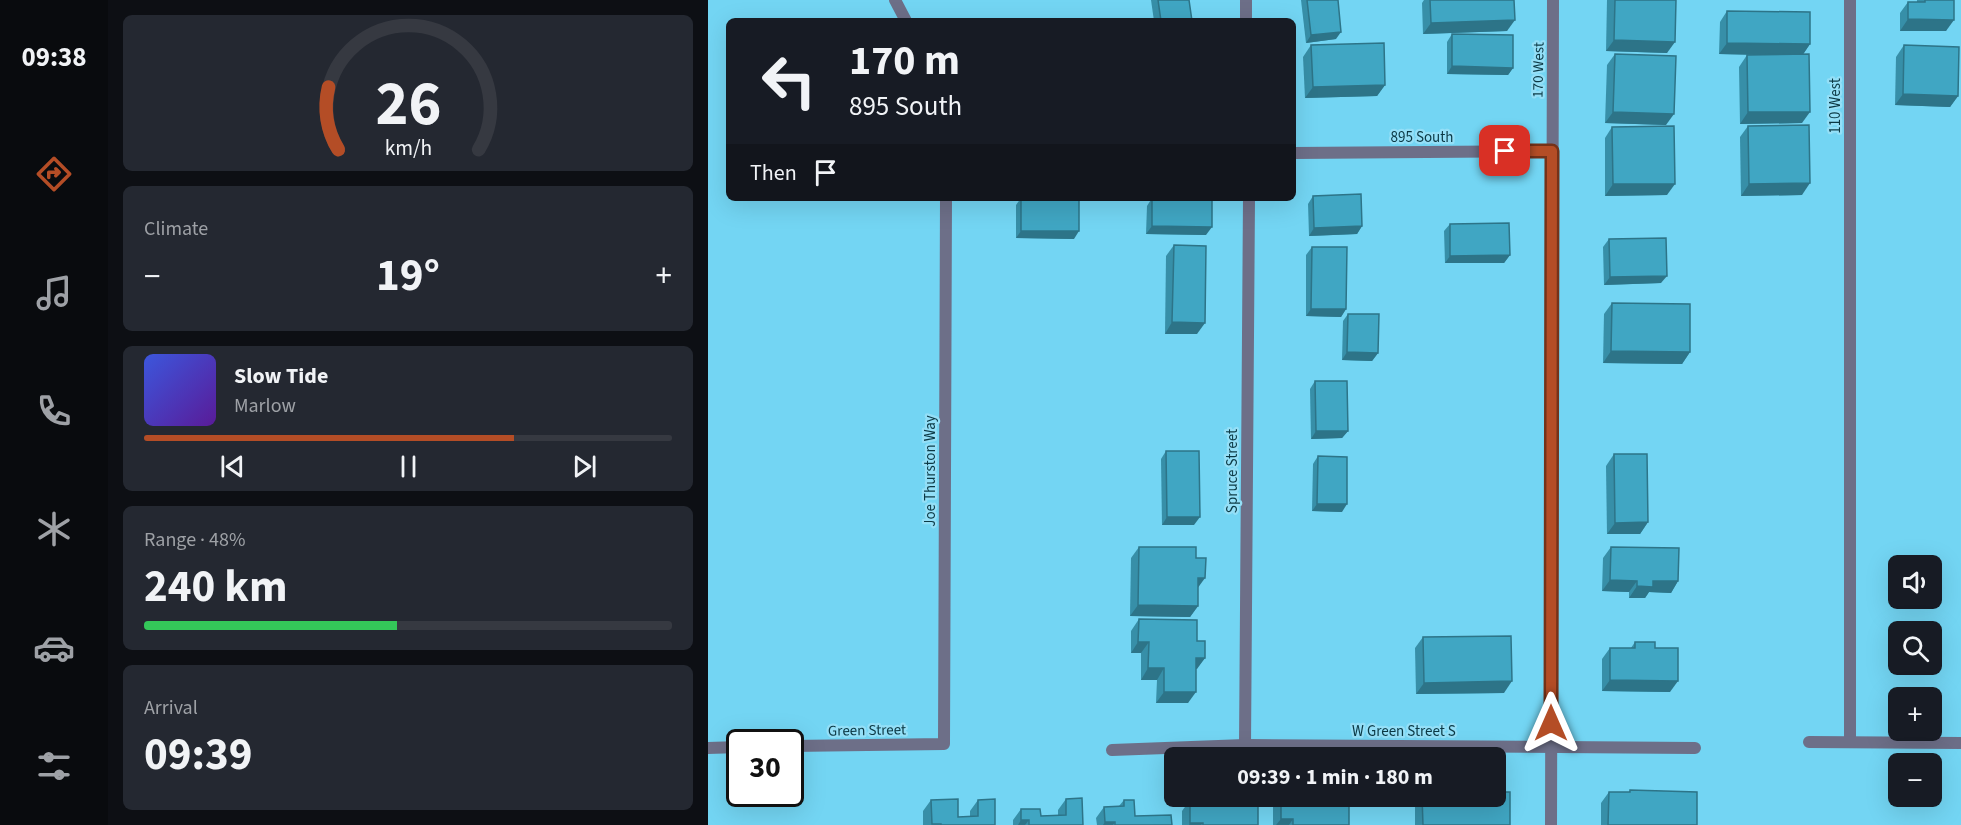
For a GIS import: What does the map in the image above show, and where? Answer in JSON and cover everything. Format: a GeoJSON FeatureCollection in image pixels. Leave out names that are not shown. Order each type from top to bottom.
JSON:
{"type":"FeatureCollection","features":[{"type":"Feature","properties":{"kind":"street"},"geometry":{"type":"LineString","coordinates":[[895,0],[904,18]]}},
{"type":"Feature","properties":{"kind":"street"},"geometry":{"type":"LineString","coordinates":[[1246,0],[1246,18]]}},
{"type":"Feature","properties":{"kind":"street","name":"170 West"},"geometry":{"type":"LineString","coordinates":[[1551,825],[1553,0]]}},
{"type":"Feature","properties":{"kind":"street","name":"110 West"},"geometry":{"type":"LineString","coordinates":[[1850,0],[1851,742]]}},
{"type":"Feature","properties":{"kind":"street","name":"895 South"},"geometry":{"type":"LineString","coordinates":[[1296,153],[1552,151]]}},
{"type":"Feature","properties":{"kind":"street","name":"Joe Thurston Way"},"geometry":{"type":"LineString","coordinates":[[944,744],[945,201]]}},
{"type":"Feature","properties":{"kind":"street","name":"Spruce Street"},"geometry":{"type":"LineString","coordinates":[[1245,745],[1249,201]]}},
{"type":"Feature","properties":{"kind":"street"},"geometry":{"type":"LineString","coordinates":[[1809,742],[1961,743]]}},
{"type":"Feature","properties":{"kind":"street","name":"Green Street"},"geometry":{"type":"LineString","coordinates":[[804,746],[944,744]]}},
{"type":"Feature","properties":{"kind":"street","name":"W Green Street S"},"geometry":{"type":"LineString","coordinates":[[1112,750],[1245,745],[1695,748]]}},
{"type":"Feature","properties":{"kind":"street"},"geometry":{"type":"LineString","coordinates":[[708,748],[726,747]]}},
{"type":"Feature","properties":{"kind":"building"},"geometry":{"type":"Polygon","coordinates":[[[1158,0],[1189,0],[1192,18],[1161,18],[1158,0]]]}},
{"type":"Feature","properties":{"kind":"building"},"geometry":{"type":"Polygon","coordinates":[[[1307,0],[1338,0],[1341,32],[1311,35],[1307,0]]]}},
{"type":"Feature","properties":{"kind":"building"},"geometry":{"type":"Polygon","coordinates":[[[1430,0],[1514,0],[1515,20],[1431,23],[1430,0]]]}},
{"type":"Feature","properties":{"kind":"building"},"geometry":{"type":"Polygon","coordinates":[[[1615,0],[1676,0],[1675,42],[1614,40],[1615,0]]]}},
{"type":"Feature","properties":{"kind":"building"},"geometry":{"type":"Polygon","coordinates":[[[1925,0],[1954,0],[1954,20],[1908,19],[1908,2],[1925,2],[1925,0]]]}},
{"type":"Feature","properties":{"kind":"building"},"geometry":{"type":"Polygon","coordinates":[[[1727,11],[1810,12],[1810,44],[1727,43],[1727,11]]]}},
{"type":"Feature","properties":{"kind":"building"},"geometry":{"type":"Polygon","coordinates":[[[1452,34],[1513,35],[1513,68],[1452,66],[1452,34]]]}},
{"type":"Feature","properties":{"kind":"building"},"geometry":{"type":"Polygon","coordinates":[[[1384,43],[1385,85],[1313,87],[1311,45],[1384,43]]]}},
{"type":"Feature","properties":{"kind":"building"},"geometry":{"type":"Polygon","coordinates":[[[1904,45],[1959,47],[1958,96],[1903,94],[1904,45]]]}},
{"type":"Feature","properties":{"kind":"building"},"geometry":{"type":"Polygon","coordinates":[[[1615,54],[1676,56],[1674,114],[1613,112],[1615,54]]]}},
{"type":"Feature","properties":{"kind":"building"},"geometry":{"type":"Polygon","coordinates":[[[1809,54],[1810,112],[1748,112],[1747,55],[1809,54]]]}},
{"type":"Feature","properties":{"kind":"building"},"geometry":{"type":"Polygon","coordinates":[[[1809,125],[1810,183],[1749,184],[1748,126],[1809,125]]]}},
{"type":"Feature","properties":{"kind":"building"},"geometry":{"type":"Polygon","coordinates":[[[1674,126],[1675,184],[1613,184],[1612,127],[1674,126]]]}},
{"type":"Feature","properties":{"kind":"building"},"geometry":{"type":"Polygon","coordinates":[[[1361,194],[1362,226],[1314,228],[1313,196],[1361,194]]]}},
{"type":"Feature","properties":{"kind":"building"},"geometry":{"type":"Polygon","coordinates":[[[1021,201],[1079,201],[1079,231],[1021,231],[1021,201]]]}},
{"type":"Feature","properties":{"kind":"building"},"geometry":{"type":"Polygon","coordinates":[[[1152,201],[1212,201],[1212,227],[1152,226],[1152,201]]]}},
{"type":"Feature","properties":{"kind":"building"},"geometry":{"type":"Polygon","coordinates":[[[1509,223],[1510,255],[1450,256],[1450,224],[1509,223]]]}},
{"type":"Feature","properties":{"kind":"building"},"geometry":{"type":"Polygon","coordinates":[[[1666,238],[1667,276],[1610,277],[1609,239],[1666,238]]]}},
{"type":"Feature","properties":{"kind":"building"},"geometry":{"type":"Polygon","coordinates":[[[1174,245],[1206,246],[1205,323],[1172,322],[1174,245]]]}},
{"type":"Feature","properties":{"kind":"building"},"geometry":{"type":"Polygon","coordinates":[[[1312,247],[1347,247],[1346,309],[1311,309],[1312,247]]]}},
{"type":"Feature","properties":{"kind":"building"},"geometry":{"type":"Polygon","coordinates":[[[1612,303],[1690,304],[1690,352],[1611,351],[1612,303]]]}},
{"type":"Feature","properties":{"kind":"building"},"geometry":{"type":"Polygon","coordinates":[[[1348,314],[1379,314],[1378,353],[1347,352],[1348,314]]]}},
{"type":"Feature","properties":{"kind":"building"},"geometry":{"type":"Polygon","coordinates":[[[1315,381],[1347,381],[1348,431],[1316,431],[1315,381]]]}},
{"type":"Feature","properties":{"kind":"building"},"geometry":{"type":"Polygon","coordinates":[[[1166,451],[1199,451],[1200,517],[1167,517],[1166,451]]]}},
{"type":"Feature","properties":{"kind":"building"},"geometry":{"type":"Polygon","coordinates":[[[1614,454],[1647,454],[1648,522],[1615,523],[1614,454]]]}},
{"type":"Feature","properties":{"kind":"building"},"geometry":{"type":"Polygon","coordinates":[[[1318,456],[1347,457],[1347,504],[1317,504],[1318,456]]]}},
{"type":"Feature","properties":{"kind":"building"},"geometry":{"type":"Polygon","coordinates":[[[1139,547],[1196,547],[1196,558],[1206,558],[1205,578],[1198,578],[1198,606],[1138,605],[1139,547]]]}},
{"type":"Feature","properties":{"kind":"building"},"geometry":{"type":"Polygon","coordinates":[[[1611,547],[1679,548],[1678,581],[1653,581],[1653,587],[1637,586],[1637,581],[1610,580],[1611,547]]]}},
{"type":"Feature","properties":{"kind":"building"},"geometry":{"type":"Polygon","coordinates":[[[1139,619],[1197,620],[1197,641],[1205,641],[1205,658],[1196,658],[1196,692],[1164,692],[1164,668],[1148,668],[1149,642],[1138,642],[1139,619]]]}},
{"type":"Feature","properties":{"kind":"building"},"geometry":{"type":"Polygon","coordinates":[[[1511,636],[1512,681],[1424,683],[1423,637],[1511,636]]]}},
{"type":"Feature","properties":{"kind":"building"},"geometry":{"type":"Polygon","coordinates":[[[1635,642],[1655,642],[1655,648],[1678,648],[1678,681],[1610,680],[1610,648],[1635,648],[1635,642]]]}},
{"type":"Feature","properties":{"kind":"building"},"geometry":{"type":"Polygon","coordinates":[[[1630,790],[1697,792],[1697,825],[1608,825],[1609,792],[1630,792],[1630,790]]]}},
{"type":"Feature","properties":{"kind":"building"},"geometry":{"type":"Polygon","coordinates":[[[1506,792],[1510,792],[1510,825],[1423,825],[1422,807],[1506,807],[1506,792]]]}},
{"type":"Feature","properties":{"kind":"building"},"geometry":{"type":"Polygon","coordinates":[[[1082,798],[1083,825],[1029,825],[1029,820],[1021,820],[1021,809],[1040,809],[1041,816],[1066,815],[1066,799],[1082,798]]]}},
{"type":"Feature","properties":{"kind":"building"},"geometry":{"type":"Polygon","coordinates":[[[958,799],[958,817],[978,816],[978,800],[995,799],[995,825],[932,824],[931,800],[958,799]]]}},
{"type":"Feature","properties":{"kind":"building"},"geometry":{"type":"Polygon","coordinates":[[[1124,800],[1134,800],[1135,816],[1171,815],[1172,825],[1115,825],[1115,822],[1105,822],[1104,807],[1124,806],[1124,800]]]}},
{"type":"Feature","properties":{"kind":"building"},"geometry":{"type":"Polygon","coordinates":[[[1190,807],[1258,807],[1258,825],[1190,823],[1190,807]]]}},
{"type":"Feature","properties":{"kind":"building"},"geometry":{"type":"Polygon","coordinates":[[[1281,807],[1349,807],[1349,825],[1293,825],[1293,819],[1281,819],[1281,807]]]}},
{"type":"Feature","properties":{"kind":"route"},"geometry":{"type":"LineString","coordinates":[[1505,151],[1552,151],[1551,723]]}}]}
